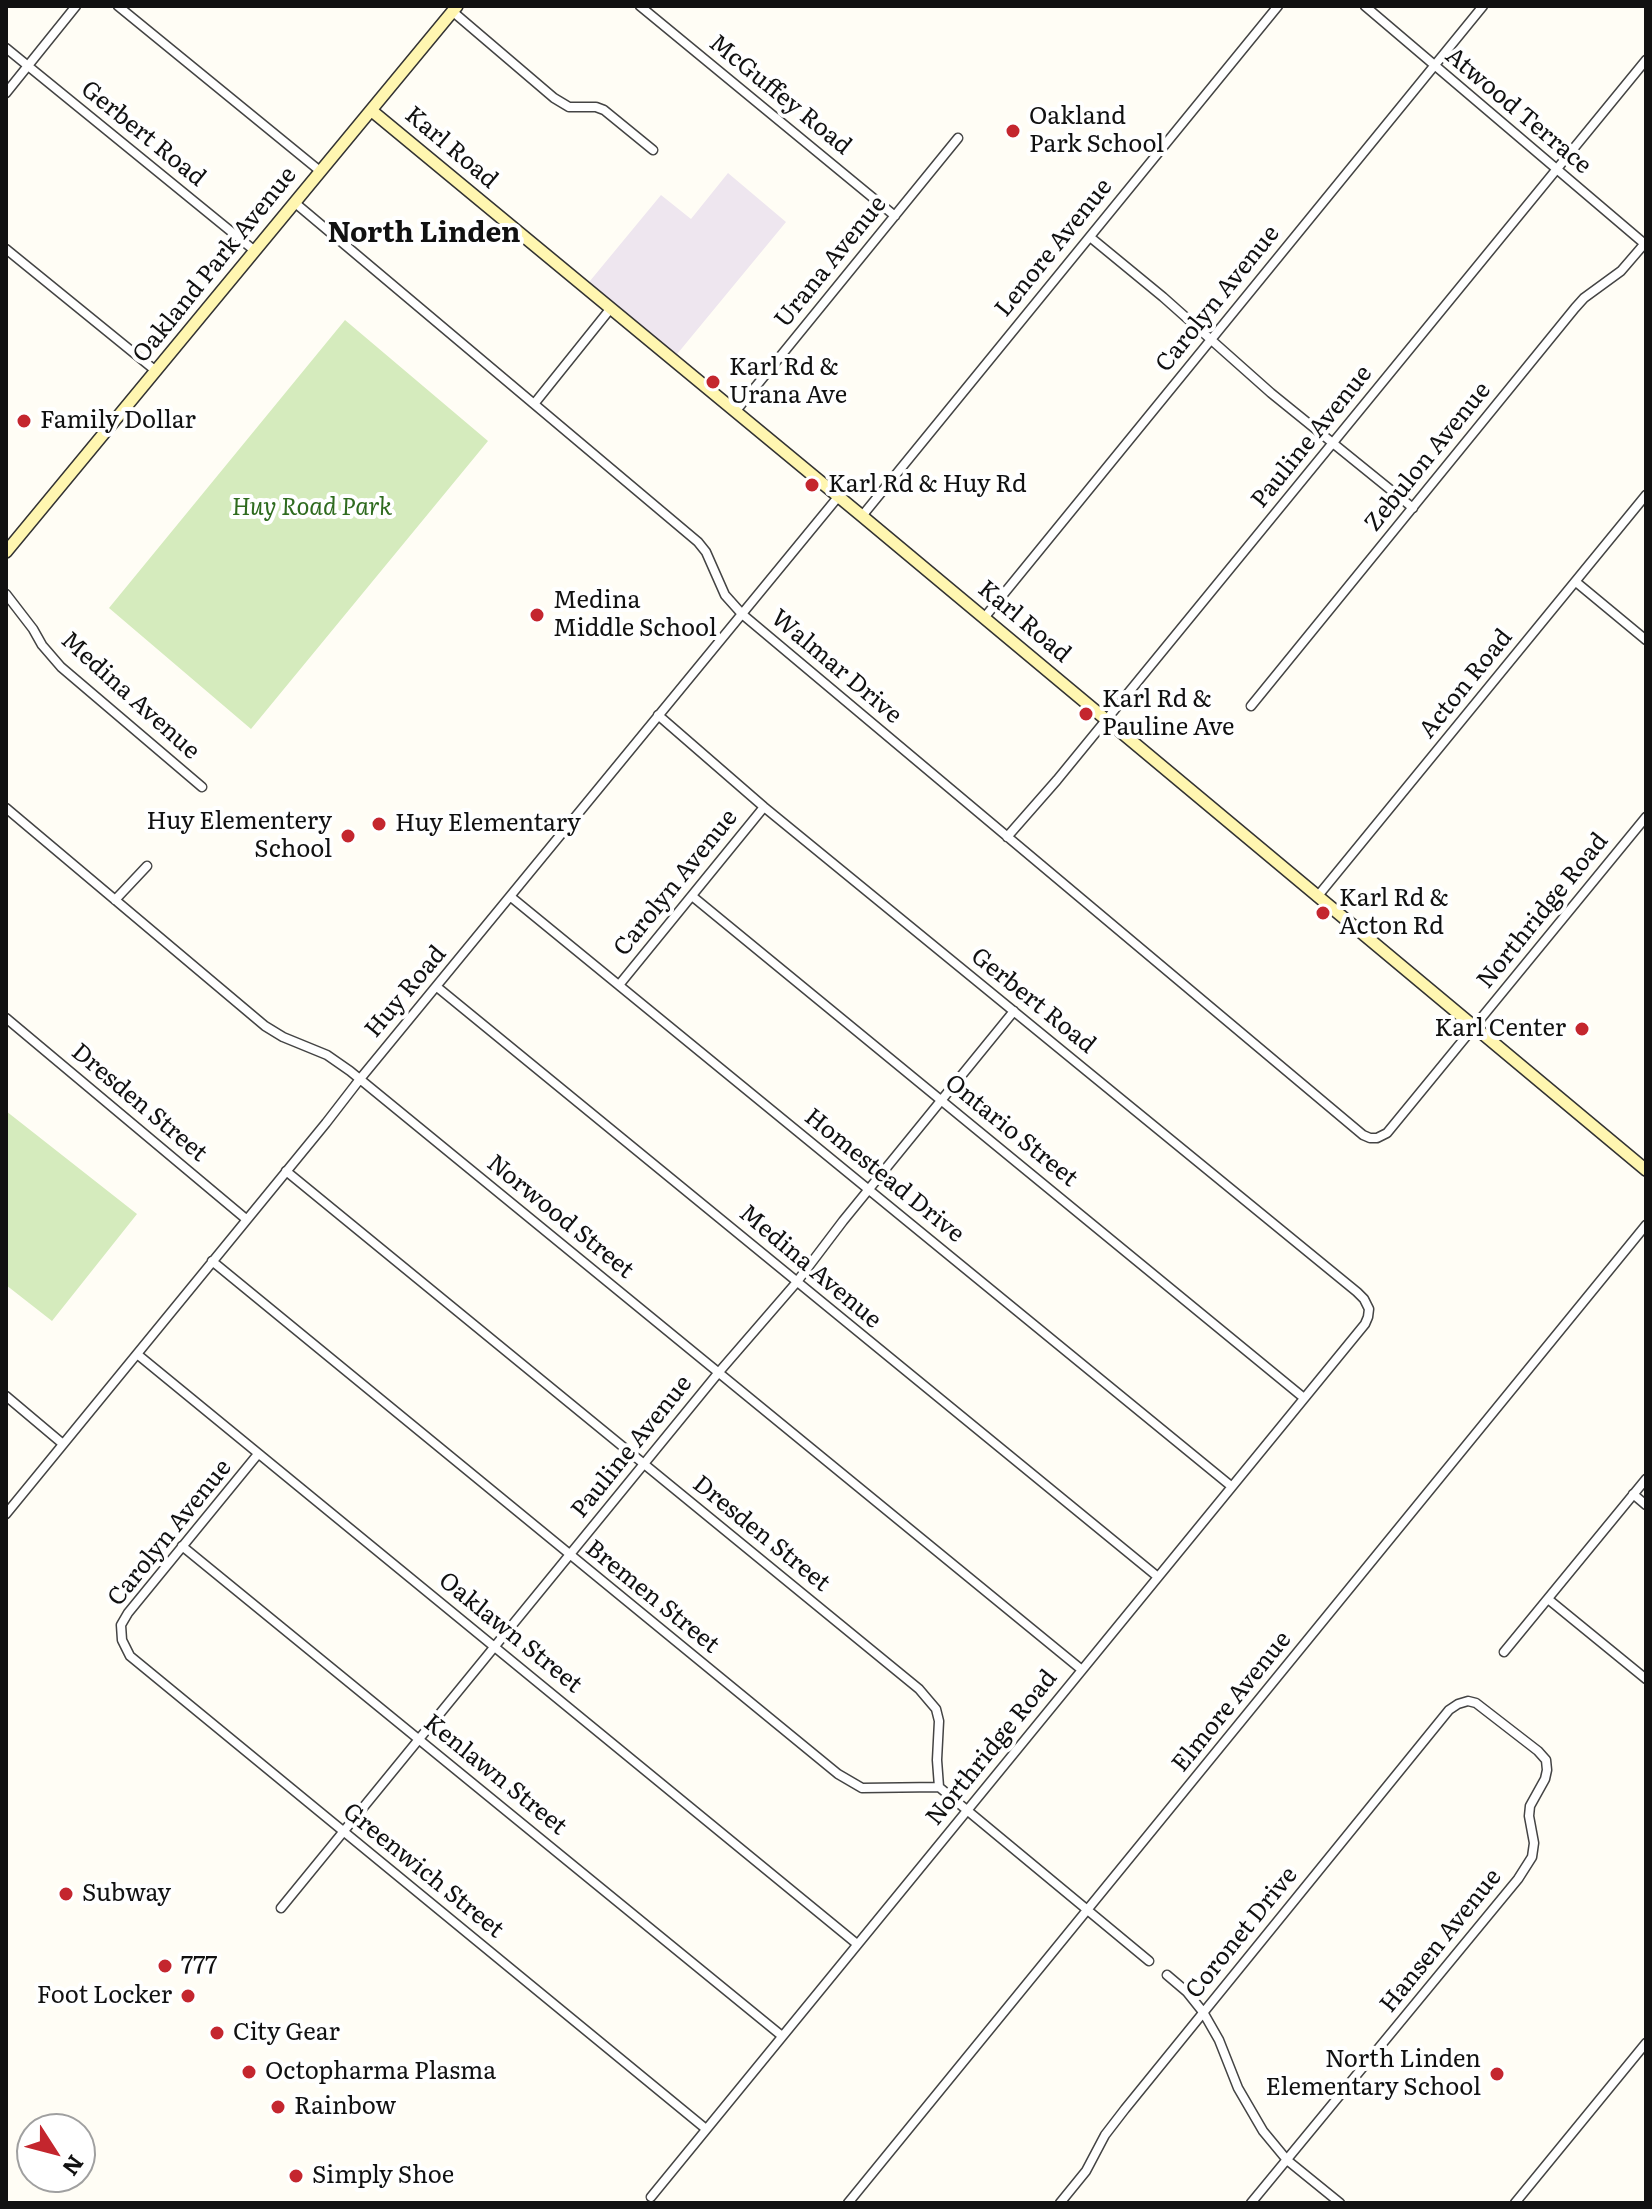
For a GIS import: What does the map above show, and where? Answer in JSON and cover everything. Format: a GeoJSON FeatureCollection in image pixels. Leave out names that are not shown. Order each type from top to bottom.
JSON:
{"type":"FeatureCollection","features":[{"type":"Feature","properties":{"kind":"main road","name":"Oakland Park Avenue"},"geometry":{"type":"LineString","coordinates":[[6,552],[455,9]]}},
{"type":"Feature","properties":{"kind":"main road","name":"Karl Road"},"geometry":{"type":"LineString","coordinates":[[372,111],[1646,1170]]}},
{"type":"Feature","properties":{"kind":"street"},"geometry":{"type":"LineString","coordinates":[[6,93],[76,6]]}},
{"type":"Feature","properties":{"kind":"street"},"geometry":{"type":"LineString","coordinates":[[118,6],[320,171]]}},
{"type":"Feature","properties":{"kind":"street","name":"McGuffey Road"},"geometry":{"type":"LineString","coordinates":[[640,6],[895,216]]}},
{"type":"Feature","properties":{"kind":"street","name":"Lenore Avenue"},"geometry":{"type":"LineString","coordinates":[[862,516],[1278,6]]}},
{"type":"Feature","properties":{"kind":"street","name":"Atwood Terrace"},"geometry":{"type":"LineString","coordinates":[[1365,6],[1646,244]]}},
{"type":"Feature","properties":{"kind":"street","name":"Carolyn Avenue"},"geometry":{"type":"LineString","coordinates":[[984,618],[1483,6]]}},
{"type":"Feature","properties":{"kind":"street"},"geometry":{"type":"LineString","coordinates":[[455,9],[554,98],[569,107],[604,110],[653,150]]}},
{"type":"Feature","properties":{"kind":"street","name":"Gerbert Road"},"geometry":{"type":"LineString","coordinates":[[6,48],[255,251]]}},
{"type":"Feature","properties":{"kind":"street","name":"Pauline Avenue"},"geometry":{"type":"LineString","coordinates":[[1007,837],[1646,60]]}},
{"type":"Feature","properties":{"kind":"street","name":"Urana Avenue"},"geometry":{"type":"LineString","coordinates":[[735,412],[958,138]]}},
{"type":"Feature","properties":{"kind":"street","name":"Walmar Drive"},"geometry":{"type":"LineString","coordinates":[[294,202],[698,542],[706,552],[725,595],[742,614],[1363,1135],[1377,1138]]}},
{"type":"Feature","properties":{"kind":"street"},"geometry":{"type":"LineString","coordinates":[[1090,237],[1163,297],[1210,341],[1413,508]]}},
{"type":"Feature","properties":{"kind":"street","name":"Zebulon Avenue"},"geometry":{"type":"LineString","coordinates":[[1251,706],[1575,308],[1621,271],[1646,244]]}},
{"type":"Feature","properties":{"kind":"street"},"geometry":{"type":"LineString","coordinates":[[6,249],[156,371]]}},
{"type":"Feature","properties":{"kind":"street"},"geometry":{"type":"LineString","coordinates":[[534,404],[611,308]]}},
{"type":"Feature","properties":{"kind":"street","name":"Acton Road"},"geometry":{"type":"LineString","coordinates":[[1317,897],[1646,495]]}},
{"type":"Feature","properties":{"kind":"street","name":"Huy Road"},"geometry":{"type":"LineString","coordinates":[[6,1514],[838,497]]}},
{"type":"Feature","properties":{"kind":"street"},"geometry":{"type":"LineString","coordinates":[[1576,582],[1646,640]]}},
{"type":"Feature","properties":{"kind":"street","name":"Medina Avenue"},"geometry":{"type":"LineString","coordinates":[[6,594],[61,667],[202,787]]}},
{"type":"Feature","properties":{"kind":"street","name":"Gerbert Road"},"geometry":{"type":"LineString","coordinates":[[658,715],[764,807],[1357,1292],[1369,1309],[1365,1324]]}},
{"type":"Feature","properties":{"kind":"street","name":"Carolyn Avenue"},"geometry":{"type":"LineString","coordinates":[[619,985],[764,807]]}},
{"type":"Feature","properties":{"kind":"street","name":"Norwood Street"},"geometry":{"type":"LineString","coordinates":[[6,808],[265,1026],[337,1061],[360,1079],[1082,1670]]}},
{"type":"Feature","properties":{"kind":"street","name":"Northridge Road"},"geometry":{"type":"LineString","coordinates":[[1377,1138],[1387,1133],[1646,817]]}},
{"type":"Feature","properties":{"kind":"street"},"geometry":{"type":"LineString","coordinates":[[115,900],[147,866]]}},
{"type":"Feature","properties":{"kind":"street","name":"Ontario Street"},"geometry":{"type":"LineString","coordinates":[[692,896],[1304,1398]]}},
{"type":"Feature","properties":{"kind":"street","name":"Homestead Drive"},"geometry":{"type":"LineString","coordinates":[[511,897],[1231,1486]]}},
{"type":"Feature","properties":{"kind":"street","name":"Medina Avenue"},"geometry":{"type":"LineString","coordinates":[[437,987],[1158,1577]]}},
{"type":"Feature","properties":{"kind":"street","name":"Pauline Avenue"},"geometry":{"type":"LineString","coordinates":[[281,1908],[719,1372],[796,1283],[1014,1011]]}},
{"type":"Feature","properties":{"kind":"street","name":"Dresden Street"},"geometry":{"type":"LineString","coordinates":[[6,1018],[246,1219]]}},
{"type":"Feature","properties":{"kind":"street","name":"Dresden Street"},"geometry":{"type":"LineString","coordinates":[[286,1171],[929,1698],[939,1721],[939,1787]]}},
{"type":"Feature","properties":{"kind":"street","name":"Elmore Avenue"},"geometry":{"type":"LineString","coordinates":[[848,2203],[1646,1225]]}},
{"type":"Feature","properties":{"kind":"street","name":"Bremen Street"},"geometry":{"type":"LineString","coordinates":[[212,1261],[838,1774],[862,1788],[939,1787]]}},
{"type":"Feature","properties":{"kind":"street","name":"Northridge Road"},"geometry":{"type":"LineString","coordinates":[[651,2197],[1365,1324]]}},
{"type":"Feature","properties":{"kind":"street","name":"Oaklawn Street"},"geometry":{"type":"LineString","coordinates":[[137,1354],[857,1944]]}},
{"type":"Feature","properties":{"kind":"street"},"geometry":{"type":"LineString","coordinates":[[6,1396],[63,1444]]}},
{"type":"Feature","properties":{"kind":"street","name":"Carolyn Avenue"},"geometry":{"type":"LineString","coordinates":[[122,1640],[121,1625],[128,1613],[258,1454]]}},
{"type":"Feature","properties":{"kind":"street"},"geometry":{"type":"LineString","coordinates":[[1504,1652],[1646,1479]]}},
{"type":"Feature","properties":{"kind":"street"},"geometry":{"type":"LineString","coordinates":[[1633,1494],[1646,1505]]}},
{"type":"Feature","properties":{"kind":"street","name":"Kenlawn Street"},"geometry":{"type":"LineString","coordinates":[[182,1546],[782,2036]]}},
{"type":"Feature","properties":{"kind":"street"},"geometry":{"type":"LineString","coordinates":[[1548,1599],[1646,1679]]}},
{"type":"Feature","properties":{"kind":"street","name":"Greenwich Street"},"geometry":{"type":"LineString","coordinates":[[122,1640],[130,1656],[143,1667],[706,2129]]}},
{"type":"Feature","properties":{"kind":"street","name":"Coronet Drive"},"geometry":{"type":"LineString","coordinates":[[1060,2203],[1086,2171],[1105,2135],[1203,2012],[1449,1710],[1468,1701]]}},
{"type":"Feature","properties":{"kind":"street","name":"Hansen Avenue"},"geometry":{"type":"LineString","coordinates":[[1251,2203],[1523,1873],[1532,1857],[1534,1843],[1530,1806],[1545,1779],[1546,1760],[1484,1708],[1468,1701]]}},
{"type":"Feature","properties":{"kind":"street"},"geometry":{"type":"LineString","coordinates":[[939,1787],[1149,1961]]}},
{"type":"Feature","properties":{"kind":"street"},"geometry":{"type":"LineString","coordinates":[[1167,1975],[1187,1992],[1203,2012],[1219,2040],[1248,2108],[1263,2131],[1287,2160],[1340,2203]]}},
{"type":"Feature","properties":{"kind":"street"},"geometry":{"type":"LineString","coordinates":[[1515,2203],[1646,2043]]}},
{"type":"Feature","properties":{"kind":"shaded area"},"geometry":{"type":"Polygon","coordinates":[[[728,173],[786,222],[673,359],[585,287],[661,195],[691,219],[728,173]]]}},
{"type":"Feature","properties":{"kind":"green space","name":"Huy Road Park"},"geometry":{"type":"Polygon","coordinates":[[[345,320],[488,441],[251,729],[109,608],[345,320]]]}},
{"type":"Feature","properties":{"kind":"green space"},"geometry":{"type":"Polygon","coordinates":[[[6,1111],[137,1214],[52,1321],[6,1285],[6,1111]]]}},
{"type":"Feature","properties":{"kind":"place","name":"Oakland Park School"},"geometry":{"type":"Point","coordinates":[1013,131]}},
{"type":"Feature","properties":{"kind":"place","name":"Karl Rd & Urana Ave"},"geometry":{"type":"Point","coordinates":[713,382]}},
{"type":"Feature","properties":{"kind":"place","name":"Family Dollar"},"geometry":{"type":"Point","coordinates":[24,421]}},
{"type":"Feature","properties":{"kind":"place","name":"Karl Rd & Huy Rd"},"geometry":{"type":"Point","coordinates":[812,485]}},
{"type":"Feature","properties":{"kind":"place","name":"Medina Middle School"},"geometry":{"type":"Point","coordinates":[537,615]}},
{"type":"Feature","properties":{"kind":"place","name":"Karl Rd & Pauline Ave"},"geometry":{"type":"Point","coordinates":[1086,714]}},
{"type":"Feature","properties":{"kind":"place","name":"Huy Elementary"},"geometry":{"type":"Point","coordinates":[379,824]}},
{"type":"Feature","properties":{"kind":"place","name":"Huy Elementery School"},"geometry":{"type":"Point","coordinates":[348,836]}},
{"type":"Feature","properties":{"kind":"place","name":"Karl Rd & Acton Rd"},"geometry":{"type":"Point","coordinates":[1323,913]}},
{"type":"Feature","properties":{"kind":"place","name":"Karl Center"},"geometry":{"type":"Point","coordinates":[1582,1029]}},
{"type":"Feature","properties":{"kind":"place","name":"Subway"},"geometry":{"type":"Point","coordinates":[66,1894]}},
{"type":"Feature","properties":{"kind":"place","name":"777"},"geometry":{"type":"Point","coordinates":[165,1966]}},
{"type":"Feature","properties":{"kind":"place","name":"Foot Locker"},"geometry":{"type":"Point","coordinates":[188,1996]}},
{"type":"Feature","properties":{"kind":"place","name":"City Gear"},"geometry":{"type":"Point","coordinates":[217,2033]}},
{"type":"Feature","properties":{"kind":"place","name":"Octopharma Plasma"},"geometry":{"type":"Point","coordinates":[249,2072]}},
{"type":"Feature","properties":{"kind":"place","name":"North Linden Elementary School"},"geometry":{"type":"Point","coordinates":[1497,2074]}},
{"type":"Feature","properties":{"kind":"place","name":"Rainbow"},"geometry":{"type":"Point","coordinates":[278,2107]}},
{"type":"Feature","properties":{"kind":"place","name":"Simply Shoe"},"geometry":{"type":"Point","coordinates":[296,2176]}},
{"type":"Feature","properties":{"kind":"district","name":"North Linden"},"geometry":{"type":"Point","coordinates":[424,234]}}]}
